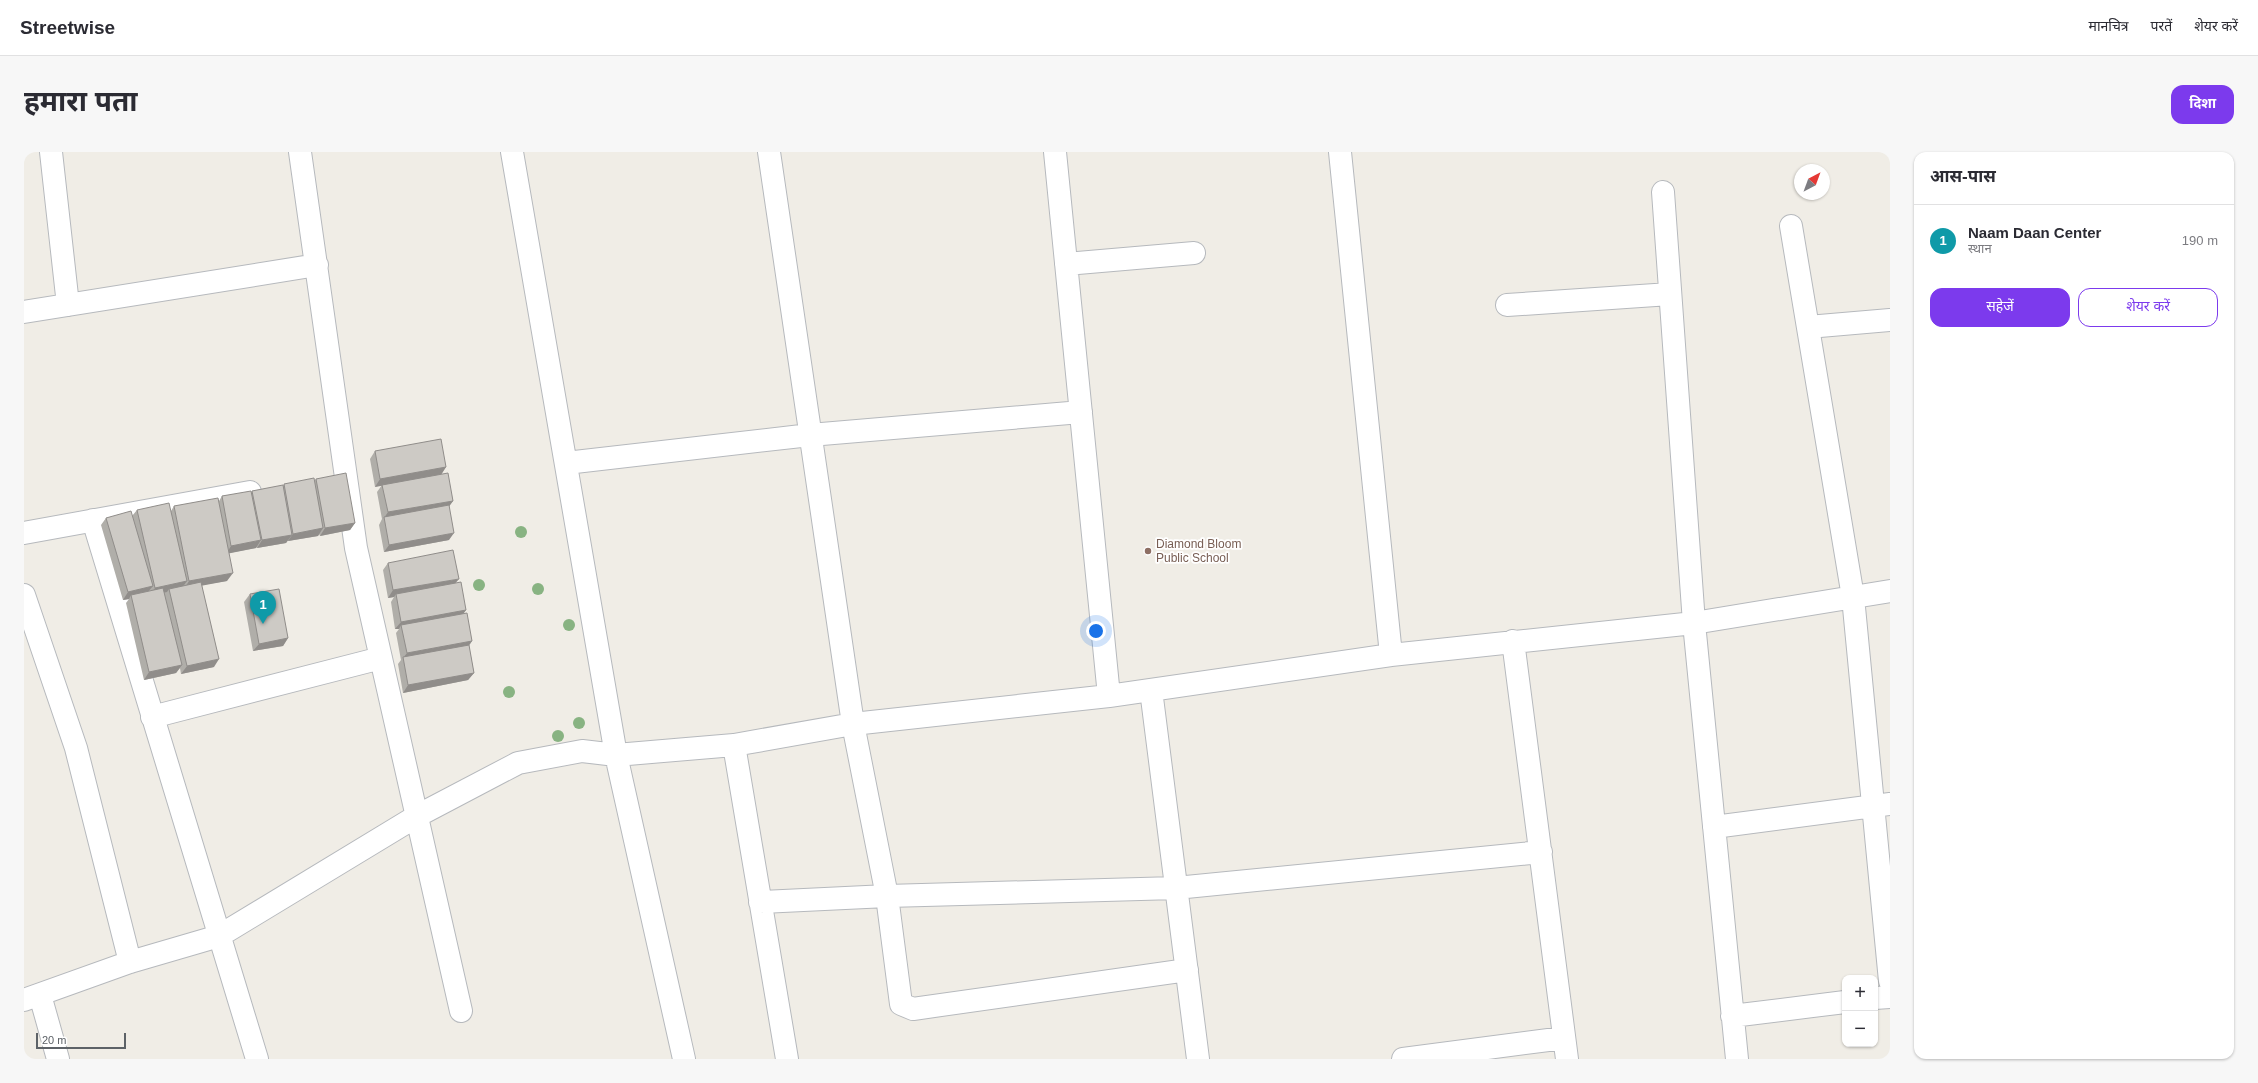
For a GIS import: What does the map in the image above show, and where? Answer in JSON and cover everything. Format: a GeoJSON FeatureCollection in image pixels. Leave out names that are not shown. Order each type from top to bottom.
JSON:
{"type":"FeatureCollection","features":[{"type":"Feature","properties":{"kind":"street"},"geometry":{"type":"LineString","coordinates":[[51,152],[68,305]]}},
{"type":"Feature","properties":{"kind":"street"},"geometry":{"type":"LineString","coordinates":[[300,152],[356,548],[461,1011]]}},
{"type":"Feature","properties":{"kind":"street"},"geometry":{"type":"LineString","coordinates":[[512,152],[616,755],[684,1059]]}},
{"type":"Feature","properties":{"kind":"street"},"geometry":{"type":"LineString","coordinates":[[769,152],[853,724],[887,896],[901,1004],[913,1009],[1186,970]]}},
{"type":"Feature","properties":{"kind":"street"},"geometry":{"type":"LineString","coordinates":[[1055,152],[1109,696]]}},
{"type":"Feature","properties":{"kind":"street"},"geometry":{"type":"LineString","coordinates":[[1340,152],[1391,655]]}},
{"type":"Feature","properties":{"kind":"street"},"geometry":{"type":"LineString","coordinates":[[1663,192],[1694,622],[1737,1059]]}},
{"type":"Feature","properties":{"kind":"street"},"geometry":{"type":"LineString","coordinates":[[1791,226],[1853,597],[1882,806],[1890,981]]}},
{"type":"Feature","properties":{"kind":"street"},"geometry":{"type":"LineString","coordinates":[[1066,264],[1194,253]]}},
{"type":"Feature","properties":{"kind":"street"},"geometry":{"type":"LineString","coordinates":[[24,312],[317,266]]}},
{"type":"Feature","properties":{"kind":"street"},"geometry":{"type":"LineString","coordinates":[[1507,305],[1670,294]]}},
{"type":"Feature","properties":{"kind":"street"},"geometry":{"type":"LineString","coordinates":[[1808,327],[1890,320]]}},
{"type":"Feature","properties":{"kind":"street"},"geometry":{"type":"LineString","coordinates":[[566,463],[810,435],[1081,412]]}},
{"type":"Feature","properties":{"kind":"street"},"geometry":{"type":"LineString","coordinates":[[323,479],[346,475]]}},
{"type":"Feature","properties":{"kind":"street"},"geometry":{"type":"LineString","coordinates":[[24,532],[269,489]]}},
{"type":"Feature","properties":{"kind":"street"},"geometry":{"type":"LineString","coordinates":[[93,520],[257,1059]]}},
{"type":"Feature","properties":{"kind":"street"},"geometry":{"type":"LineString","coordinates":[[58,1059],[32,997],[130,962],[219,936],[417,816],[518,763],[582,750],[616,755],[734,745],[853,724],[1109,696],[1391,655],[1694,622],[1890,591]]}},
{"type":"Feature","properties":{"kind":"street"},"geometry":{"type":"LineString","coordinates":[[24,594],[76,748],[130,962]]}},
{"type":"Feature","properties":{"kind":"street"},"geometry":{"type":"LineString","coordinates":[[1403,1059],[1566,1049],[1513,641]]}},
{"type":"Feature","properties":{"kind":"street"},"geometry":{"type":"LineString","coordinates":[[152,717],[381,658]]}},
{"type":"Feature","properties":{"kind":"street"},"geometry":{"type":"LineString","coordinates":[[1151,690],[1198,1059]]}},
{"type":"Feature","properties":{"kind":"street"},"geometry":{"type":"LineString","coordinates":[[734,745],[787,1059]]}},
{"type":"Feature","properties":{"kind":"street"},"geometry":{"type":"LineString","coordinates":[[1714,827],[1882,806]]}},
{"type":"Feature","properties":{"kind":"street"},"geometry":{"type":"LineString","coordinates":[[760,902],[887,896],[1176,888],[1541,852]]}},
{"type":"Feature","properties":{"kind":"street"},"geometry":{"type":"LineString","coordinates":[[1878,998],[1890,996]]}},
{"type":"Feature","properties":{"kind":"street"},"geometry":{"type":"LineString","coordinates":[[1732,1016],[1842,1002]]}},
{"type":"Feature","properties":{"kind":"building"},"geometry":{"type":"Polygon","coordinates":[[[441,439],[446,467],[380,479],[375,451],[441,439]]]}},
{"type":"Feature","properties":{"kind":"building"},"geometry":{"type":"Polygon","coordinates":[[[346,473],[355,523],[325,528],[316,479],[346,473]]]}},
{"type":"Feature","properties":{"kind":"building"},"geometry":{"type":"Polygon","coordinates":[[[448,473],[453,501],[388,512],[382,485],[448,473]]]}},
{"type":"Feature","properties":{"kind":"building"},"geometry":{"type":"Polygon","coordinates":[[[314,478],[323,528],[293,534],[284,484],[314,478]]]}},
{"type":"Feature","properties":{"kind":"building"},"geometry":{"type":"Polygon","coordinates":[[[283,485],[292,535],[262,540],[252,491],[283,485]]]}},
{"type":"Feature","properties":{"kind":"building"},"geometry":{"type":"Polygon","coordinates":[[[251,491],[261,540],[231,546],[222,496],[251,491]]]}},
{"type":"Feature","properties":{"kind":"building"},"geometry":{"type":"Polygon","coordinates":[[[218,498],[233,573],[189,581],[174,506],[218,498]]]}},
{"type":"Feature","properties":{"kind":"building"},"geometry":{"type":"Polygon","coordinates":[[[169,503],[187,581],[155,588],[137,510],[169,503]]]}},
{"type":"Feature","properties":{"kind":"building"},"geometry":{"type":"Polygon","coordinates":[[[449,505],[454,533],[389,545],[384,517],[449,505]]]}},
{"type":"Feature","properties":{"kind":"building"},"geometry":{"type":"Polygon","coordinates":[[[131,511],[153,586],[128,592],[106,518],[131,511]]]}},
{"type":"Feature","properties":{"kind":"building"},"geometry":{"type":"Polygon","coordinates":[[[453,550],[459,579],[393,590],[388,563],[453,550]]]}},
{"type":"Feature","properties":{"kind":"building"},"geometry":{"type":"Polygon","coordinates":[[[201,582],[219,659],[187,666],[169,589],[201,582]]]}},
{"type":"Feature","properties":{"kind":"building"},"geometry":{"type":"Polygon","coordinates":[[[461,582],[466,610],[401,622],[396,594],[461,582]]]}},
{"type":"Feature","properties":{"kind":"building"},"geometry":{"type":"Polygon","coordinates":[[[163,588],[182,665],[149,672],[131,595],[163,588]]]}},
{"type":"Feature","properties":{"kind":"building"},"geometry":{"type":"Polygon","coordinates":[[[279,589],[288,638],[259,644],[250,594],[279,589]]]}},
{"type":"Feature","properties":{"kind":"building"},"geometry":{"type":"Polygon","coordinates":[[[467,613],[472,641],[407,653],[401,625],[467,613]]]}},
{"type":"Feature","properties":{"kind":"building"},"geometry":{"type":"Polygon","coordinates":[[[469,645],[474,673],[408,685],[403,657],[469,645]]]}},
{"type":"Feature","properties":{"kind":"place","name":"Diamond Bloom Public School"},"geometry":{"type":"Point","coordinates":[1148,551]}},
{"type":"Feature","properties":{"kind":"place","name":"Naam Daan Center"},"geometry":{"type":"Point","coordinates":[263,624]}}]}
